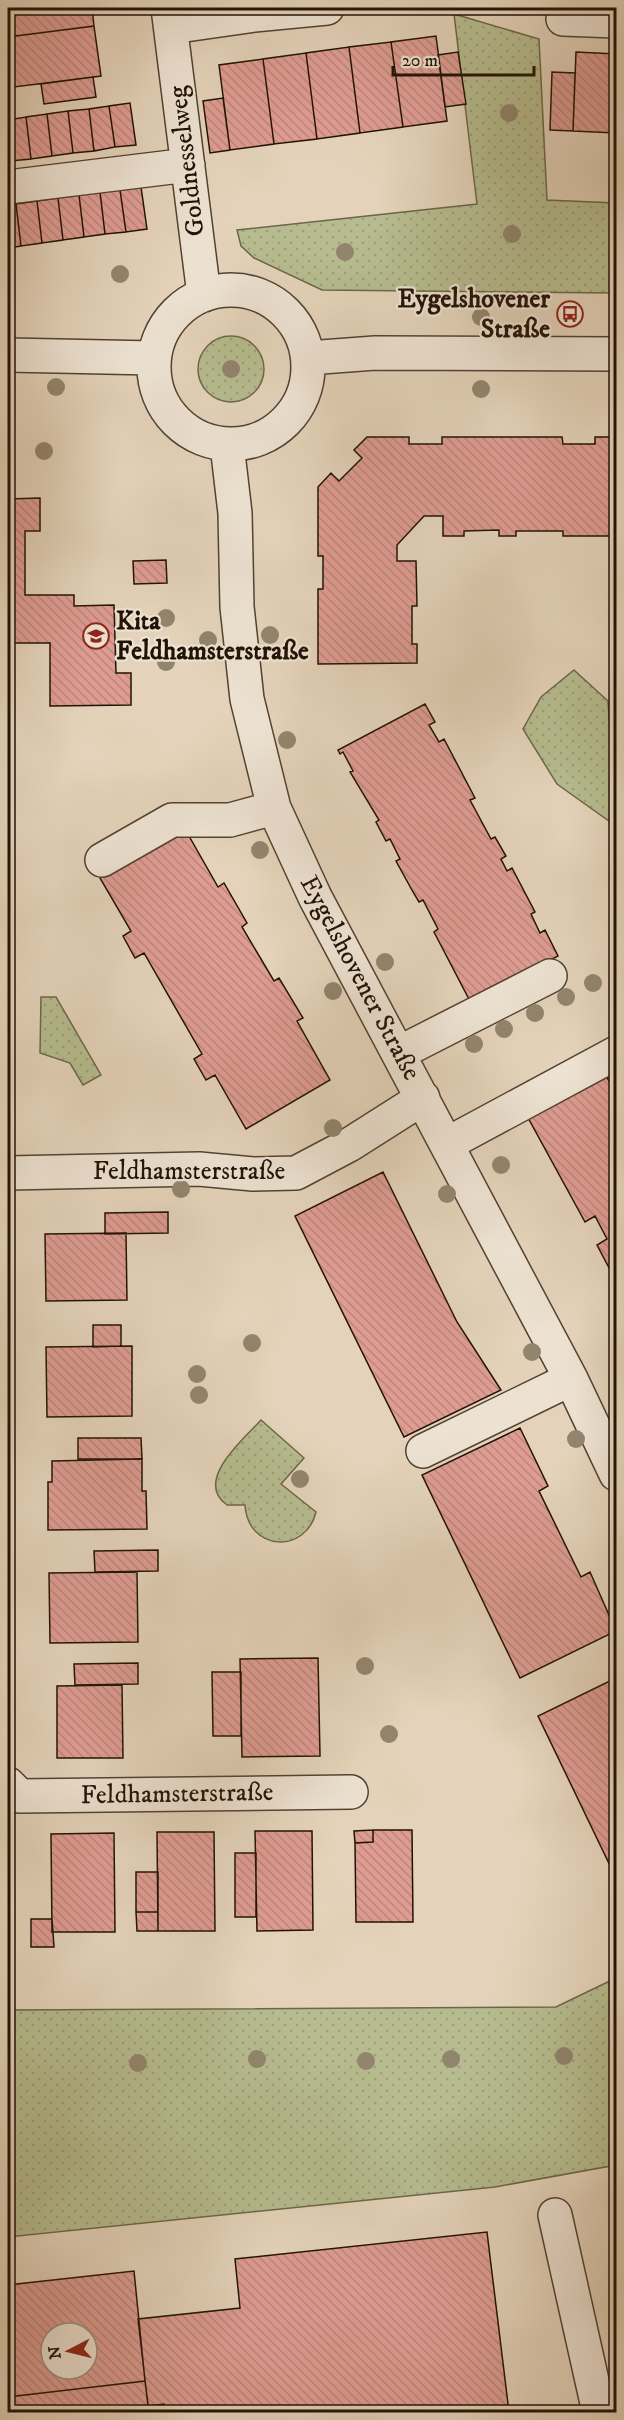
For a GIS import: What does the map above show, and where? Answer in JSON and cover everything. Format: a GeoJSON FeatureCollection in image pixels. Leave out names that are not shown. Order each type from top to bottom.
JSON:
{"type":"FeatureCollection","features":[{"type":"Feature","properties":{"kind":"street","name":"Goldnesselweg"},"geometry":{"type":"LineString","coordinates":[[204,295],[169,17],[327,8]]}},
{"type":"Feature","properties":{"kind":"street"},"geometry":{"type":"LineString","coordinates":[[563,19],[616,21]]}},
{"type":"Feature","properties":{"kind":"street"},"geometry":{"type":"LineString","coordinates":[[8,187],[188,165]]}},
{"type":"Feature","properties":{"kind":"street"},"geometry":{"type":"LineString","coordinates":[[229,290],[252,292],[272,302],[290,316],[302,336],[308,358],[307,380],[300,402],[288,420],[270,435],[249,443],[227,445],[202,439],[181,426],[165,407],[156,384],[154,358],[160,337],[171,318],[187,303],[204,295],[229,290]]}},
{"type":"Feature","properties":{"kind":"street"},"geometry":{"type":"LineString","coordinates":[[308,358],[375,353],[616,354]]}},
{"type":"Feature","properties":{"kind":"street"},"geometry":{"type":"LineString","coordinates":[[8,355],[154,358]]}},
{"type":"Feature","properties":{"kind":"street","name":"Eygelshovener Straße"},"geometry":{"type":"LineString","coordinates":[[227,445],[235,513],[237,607],[247,699],[274,808],[315,897],[571,1379],[616,1474]]}},
{"type":"Feature","properties":{"kind":"street"},"geometry":{"type":"LineString","coordinates":[[102,860],[172,820],[230,820],[274,808]]}},
{"type":"Feature","properties":{"kind":"street"},"geometry":{"type":"LineString","coordinates":[[399,1053],[550,976]]}},
{"type":"Feature","properties":{"kind":"street"},"geometry":{"type":"LineString","coordinates":[[447,1144],[616,1053]]}},
{"type":"Feature","properties":{"kind":"street","name":"Feldhamsterstraße"},"geometry":{"type":"LineString","coordinates":[[8,1173],[187,1169],[253,1174],[296,1173],[349,1145],[423,1098]]}},
{"type":"Feature","properties":{"kind":"street"},"geometry":{"type":"LineString","coordinates":[[423,1451],[571,1379]]}},
{"type":"Feature","properties":{"kind":"street","name":"Feldhamsterstraße"},"geometry":{"type":"LineString","coordinates":[[8,1784],[20,1796],[351,1792]]}},
{"type":"Feature","properties":{"kind":"street"},"geometry":{"type":"LineString","coordinates":[[555,2215],[599,2412]]}},
{"type":"Feature","properties":{"kind":"green space"},"geometry":{"type":"Polygon","coordinates":[[[454,14],[539,39],[547,200],[616,203],[616,293],[322,290],[254,258],[241,246],[237,230],[477,204],[454,14]]]}},
{"type":"Feature","properties":{"kind":"green space"},"geometry":{"type":"Polygon","coordinates":[[[231,336],[243,339],[254,346],[261,357],[264,369],[261,381],[254,392],[243,399],[231,402],[219,399],[208,392],[201,381],[198,369],[201,357],[208,346],[219,339],[231,336]]]}},
{"type":"Feature","properties":{"kind":"green space"},"geometry":{"type":"Polygon","coordinates":[[[574,670],[608,701],[612,760],[616,760],[616,826],[557,784],[523,729],[541,697],[574,670]]]}},
{"type":"Feature","properties":{"kind":"green space"},"geometry":{"type":"Polygon","coordinates":[[[41,997],[56,997],[101,1075],[83,1085],[70,1063],[40,1053],[41,997]]]}},
{"type":"Feature","properties":{"kind":"green space"},"geometry":{"type":"Polygon","coordinates":[[[261,1420],[304,1458],[281,1484],[316,1512],[310,1526],[290,1541],[278,1542],[266,1539],[256,1532],[249,1521],[245,1505],[227,1505],[218,1495],[216,1484],[218,1473],[234,1449],[261,1420]]]}},
{"type":"Feature","properties":{"kind":"green space"},"geometry":{"type":"Polygon","coordinates":[[[616,1978],[616,2165],[495,2187],[8,2237],[8,2010],[556,2007],[616,1978]]]}},
{"type":"Feature","properties":{"kind":"building"},"geometry":{"type":"Polygon","coordinates":[[[8,8],[92,8],[94,26],[8,37],[8,8]]]}},
{"type":"Feature","properties":{"kind":"building"},"geometry":{"type":"Polygon","coordinates":[[[94,26],[101,76],[14,87],[8,37],[94,26]]]}},
{"type":"Feature","properties":{"kind":"building"},"geometry":{"type":"Polygon","coordinates":[[[436,36],[447,121],[403,127],[391,42],[436,36]]]}},
{"type":"Feature","properties":{"kind":"building"},"geometry":{"type":"Polygon","coordinates":[[[391,42],[403,127],[360,133],[349,47],[391,42]]]}},
{"type":"Feature","properties":{"kind":"building"},"geometry":{"type":"Polygon","coordinates":[[[349,47],[360,133],[317,139],[306,53],[349,47]]]}},
{"type":"Feature","properties":{"kind":"building"},"geometry":{"type":"Polygon","coordinates":[[[458,52],[466,104],[445,107],[438,55],[458,52]]]}},
{"type":"Feature","properties":{"kind":"building"},"geometry":{"type":"Polygon","coordinates":[[[576,52],[616,54],[616,133],[573,131],[576,52]]]}},
{"type":"Feature","properties":{"kind":"building"},"geometry":{"type":"Polygon","coordinates":[[[306,53],[317,139],[274,144],[263,59],[306,53]]]}},
{"type":"Feature","properties":{"kind":"building"},"geometry":{"type":"Polygon","coordinates":[[[263,59],[274,144],[230,150],[219,65],[263,59]]]}},
{"type":"Feature","properties":{"kind":"building"},"geometry":{"type":"Polygon","coordinates":[[[552,72],[575,73],[573,131],[550,130],[552,72]]]}},
{"type":"Feature","properties":{"kind":"building"},"geometry":{"type":"Polygon","coordinates":[[[93,77],[96,97],[44,104],[41,84],[93,77]]]}},
{"type":"Feature","properties":{"kind":"building"},"geometry":{"type":"Polygon","coordinates":[[[223,98],[230,150],[210,153],[203,101],[223,98]]]}},
{"type":"Feature","properties":{"kind":"building"},"geometry":{"type":"Polygon","coordinates":[[[130,103],[136,145],[115,147],[109,106],[130,103]]]}},
{"type":"Feature","properties":{"kind":"building"},"geometry":{"type":"Polygon","coordinates":[[[109,106],[115,147],[94,151],[89,109],[109,106]]]}},
{"type":"Feature","properties":{"kind":"building"},"geometry":{"type":"Polygon","coordinates":[[[89,109],[94,151],[73,153],[68,111],[89,109]]]}},
{"type":"Feature","properties":{"kind":"building"},"geometry":{"type":"Polygon","coordinates":[[[68,111],[73,153],[52,156],[47,114],[68,111]]]}},
{"type":"Feature","properties":{"kind":"building"},"geometry":{"type":"Polygon","coordinates":[[[47,114],[52,156],[31,159],[26,117],[47,114]]]}},
{"type":"Feature","properties":{"kind":"building"},"geometry":{"type":"Polygon","coordinates":[[[26,117],[31,159],[10,161],[8,120],[26,117]]]}},
{"type":"Feature","properties":{"kind":"building"},"geometry":{"type":"Polygon","coordinates":[[[141,187],[147,229],[126,232],[120,190],[141,187]]]}},
{"type":"Feature","properties":{"kind":"building"},"geometry":{"type":"Polygon","coordinates":[[[120,190],[126,232],[105,234],[100,192],[120,190]]]}},
{"type":"Feature","properties":{"kind":"building"},"geometry":{"type":"Polygon","coordinates":[[[100,192],[105,234],[84,237],[79,195],[100,192]]]}},
{"type":"Feature","properties":{"kind":"building"},"geometry":{"type":"Polygon","coordinates":[[[79,195],[84,237],[63,240],[58,198],[79,195]]]}},
{"type":"Feature","properties":{"kind":"building"},"geometry":{"type":"Polygon","coordinates":[[[58,198],[63,240],[42,243],[37,201],[58,198]]]}},
{"type":"Feature","properties":{"kind":"building"},"geometry":{"type":"Polygon","coordinates":[[[37,201],[42,243],[21,246],[16,204],[37,201]]]}},
{"type":"Feature","properties":{"kind":"building"},"geometry":{"type":"Polygon","coordinates":[[[16,204],[21,246],[8,248],[8,205],[16,204]]]}},
{"type":"Feature","properties":{"kind":"building"},"geometry":{"type":"Polygon","coordinates":[[[367,437],[409,437],[409,444],[442,444],[442,437],[562,437],[563,444],[595,444],[595,437],[616,437],[616,536],[563,536],[563,531],[516,531],[516,536],[499,536],[499,530],[464,531],[464,536],[443,536],[443,516],[424,516],[397,545],[397,561],[416,561],[417,606],[412,606],[412,644],[417,644],[417,663],[318,664],[318,589],[323,589],[323,556],[318,556],[318,487],[331,473],[339,481],[362,458],[354,450],[367,437]]]}},
{"type":"Feature","properties":{"kind":"building"},"geometry":{"type":"Polygon","coordinates":[[[40,498],[40,531],[25,531],[25,595],[74,595],[74,606],[114,605],[116,673],[131,673],[131,705],[50,706],[50,643],[8,643],[8,499],[40,498]]]}},
{"type":"Feature","properties":{"kind":"building"},"geometry":{"type":"Polygon","coordinates":[[[166,560],[167,583],[134,584],[133,561],[166,560]]]}},
{"type":"Feature","properties":{"kind":"building"},"geometry":{"type":"Polygon","coordinates":[[[425,704],[435,722],[429,725],[439,742],[444,739],[475,798],[470,800],[491,839],[495,837],[506,856],[501,859],[507,871],[512,868],[535,912],[531,914],[540,933],[545,930],[558,956],[471,1003],[434,932],[438,929],[423,900],[419,902],[413,892],[396,861],[400,859],[390,839],[386,841],[376,822],[379,820],[350,772],[353,771],[343,752],[340,754],[338,750],[425,704]]]}},
{"type":"Feature","properties":{"kind":"building"},"geometry":{"type":"Polygon","coordinates":[[[185,829],[218,887],[224,883],[247,923],[242,927],[274,981],[279,978],[303,1018],[297,1021],[330,1080],[246,1129],[215,1075],[206,1080],[194,1059],[202,1054],[144,953],[135,958],[123,936],[131,931],[100,878],[185,829]]]}},
{"type":"Feature","properties":{"kind":"building"},"geometry":{"type":"Polygon","coordinates":[[[604,1072],[616,1094],[616,1281],[597,1245],[607,1239],[595,1216],[585,1222],[526,1114],[604,1072]]]}},
{"type":"Feature","properties":{"kind":"building"},"geometry":{"type":"Polygon","coordinates":[[[383,1172],[457,1322],[501,1390],[404,1437],[295,1216],[383,1172]]]}},
{"type":"Feature","properties":{"kind":"building"},"geometry":{"type":"Polygon","coordinates":[[[168,1212],[168,1233],[105,1234],[105,1213],[168,1212]]]}},
{"type":"Feature","properties":{"kind":"building"},"geometry":{"type":"Polygon","coordinates":[[[126,1233],[127,1300],[46,1301],[45,1234],[126,1233]]]}},
{"type":"Feature","properties":{"kind":"building"},"geometry":{"type":"Polygon","coordinates":[[[93,1325],[121,1325],[121,1346],[93,1347],[93,1325]]]}},
{"type":"Feature","properties":{"kind":"building"},"geometry":{"type":"Polygon","coordinates":[[[132,1346],[132,1416],[47,1417],[46,1347],[132,1346]]]}},
{"type":"Feature","properties":{"kind":"building"},"geometry":{"type":"Polygon","coordinates":[[[520,1428],[548,1486],[539,1491],[581,1577],[590,1572],[616,1631],[520,1678],[422,1475],[520,1428]]]}},
{"type":"Feature","properties":{"kind":"building"},"geometry":{"type":"Polygon","coordinates":[[[78,1438],[141,1438],[142,1459],[78,1459],[78,1438]]]}},
{"type":"Feature","properties":{"kind":"building"},"geometry":{"type":"Polygon","coordinates":[[[142,1459],[142,1491],[146,1491],[147,1529],[48,1530],[48,1482],[52,1482],[52,1461],[142,1459]]]}},
{"type":"Feature","properties":{"kind":"building"},"geometry":{"type":"Polygon","coordinates":[[[158,1550],[158,1571],[95,1572],[94,1551],[158,1550]]]}},
{"type":"Feature","properties":{"kind":"building"},"geometry":{"type":"Polygon","coordinates":[[[137,1572],[138,1642],[50,1643],[49,1573],[137,1572]]]}},
{"type":"Feature","properties":{"kind":"building"},"geometry":{"type":"Polygon","coordinates":[[[318,1658],[320,1756],[242,1757],[240,1659],[318,1658]]]}},
{"type":"Feature","properties":{"kind":"building"},"geometry":{"type":"Polygon","coordinates":[[[138,1663],[138,1684],[75,1685],[74,1664],[138,1663]]]}},
{"type":"Feature","properties":{"kind":"building"},"geometry":{"type":"Polygon","coordinates":[[[212,1672],[241,1672],[241,1736],[213,1736],[212,1672]]]}},
{"type":"Feature","properties":{"kind":"building"},"geometry":{"type":"Polygon","coordinates":[[[616,1678],[616,1878],[538,1716],[616,1678]]]}},
{"type":"Feature","properties":{"kind":"building"},"geometry":{"type":"Polygon","coordinates":[[[122,1685],[123,1758],[57,1758],[57,1686],[122,1685]]]}},
{"type":"Feature","properties":{"kind":"building"},"geometry":{"type":"Polygon","coordinates":[[[373,1830],[412,1830],[413,1922],[356,1922],[355,1843],[373,1842],[373,1830]]]}},
{"type":"Feature","properties":{"kind":"building"},"geometry":{"type":"Polygon","coordinates":[[[373,1830],[373,1842],[355,1843],[354,1831],[373,1830]]]}},
{"type":"Feature","properties":{"kind":"building"},"geometry":{"type":"Polygon","coordinates":[[[255,1831],[312,1831],[313,1930],[257,1931],[255,1831]]]}},
{"type":"Feature","properties":{"kind":"building"},"geometry":{"type":"Polygon","coordinates":[[[157,1832],[214,1832],[215,1931],[158,1931],[157,1832]]]}},
{"type":"Feature","properties":{"kind":"building"},"geometry":{"type":"Polygon","coordinates":[[[114,1833],[115,1932],[52,1932],[51,1834],[114,1833]]]}},
{"type":"Feature","properties":{"kind":"building"},"geometry":{"type":"Polygon","coordinates":[[[235,1853],[256,1853],[256,1917],[235,1917],[235,1853]]]}},
{"type":"Feature","properties":{"kind":"building"},"geometry":{"type":"Polygon","coordinates":[[[136,1872],[158,1872],[158,1912],[136,1912],[136,1872]]]}},
{"type":"Feature","properties":{"kind":"building"},"geometry":{"type":"Polygon","coordinates":[[[136,1912],[158,1912],[158,1931],[137,1931],[136,1912]]]}},
{"type":"Feature","properties":{"kind":"building"},"geometry":{"type":"Polygon","coordinates":[[[31,1919],[52,1919],[54,1947],[31,1947],[31,1919]]]}},
{"type":"Feature","properties":{"kind":"building"},"geometry":{"type":"Polygon","coordinates":[[[487,2232],[509,2412],[165,2412],[164,2404],[148,2406],[138,2319],[240,2308],[235,2259],[487,2232]]]}},
{"type":"Feature","properties":{"kind":"building"},"geometry":{"type":"Polygon","coordinates":[[[134,2271],[145,2381],[8,2397],[8,2285],[134,2271]]]}},
{"type":"Feature","properties":{"kind":"building"},"geometry":{"type":"Polygon","coordinates":[[[145,2381],[149,2412],[8,2412],[8,2397],[145,2381]]]}},
{"type":"Feature","properties":{"kind":"place","name":"Eygelshovener Straße"},"geometry":{"type":"Point","coordinates":[570,314]}},
{"type":"Feature","properties":{"kind":"place","name":"Kita Feldhamsterstraße"},"geometry":{"type":"Point","coordinates":[96,636]}}]}
